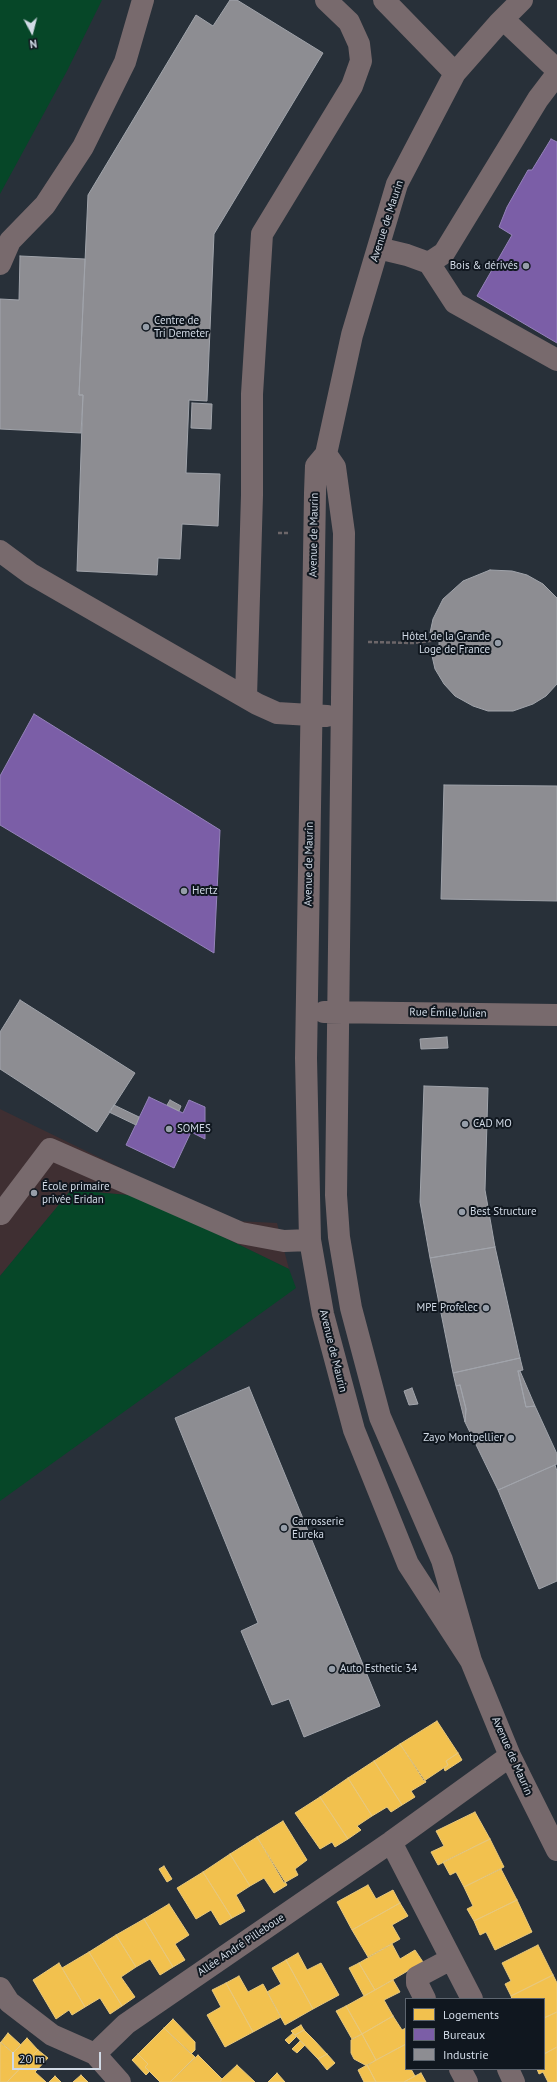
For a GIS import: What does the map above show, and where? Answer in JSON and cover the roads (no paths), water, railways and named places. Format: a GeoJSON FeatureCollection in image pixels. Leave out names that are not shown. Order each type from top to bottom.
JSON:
{"type":"FeatureCollection","features":[{"type":"Feature","properties":{"kind":"street"},"geometry":{"type":"LineString","coordinates":[[0,264],[10,241],[45,205],[83,147],[125,62],[143,0]]}},
{"type":"Feature","properties":{"kind":"street"},"geometry":{"type":"LineString","coordinates":[[246,697],[252,495],[252,394],[262,234],[352,86],[361,61],[359,44],[349,22],[326,0]]}},
{"type":"Feature","properties":{"kind":"street"},"geometry":{"type":"LineString","coordinates":[[384,0],[455,73]]}},
{"type":"Feature","properties":{"kind":"street","name":"Avenue de Maurin"},"geometry":{"type":"LineString","coordinates":[[471,1661],[408,1564],[354,1430],[323,1314],[310,1240],[307,1013],[316,466],[326,454],[352,335],[397,184],[455,73],[519,1]]}},
{"type":"Feature","properties":{"kind":"street"},"geometry":{"type":"LineString","coordinates":[[503,19],[557,70]]}},
{"type":"Feature","properties":{"kind":"street"},"geometry":{"type":"LineString","coordinates":[[430,263],[444,253],[538,99],[557,74]]}},
{"type":"Feature","properties":{"kind":"street"},"geometry":{"type":"LineString","coordinates":[[378,248],[407,255],[430,263],[455,302],[557,360]]}},
{"type":"Feature","properties":{"kind":"street","name":"Avenue de Maurin"},"geometry":{"type":"LineString","coordinates":[[326,454],[335,468],[344,533],[338,1012],[336,1061],[336,1195],[339,1237],[350,1308],[380,1417],[442,1560],[471,1661],[510,1756],[557,1850]]}},
{"type":"Feature","properties":{"kind":"street"},"geometry":{"type":"LineString","coordinates":[[0,551],[31,574],[256,704],[277,713],[312,716],[342,715]]}},
{"type":"Feature","properties":{"kind":"street"},"geometry":{"type":"LineString","coordinates":[[307,1013],[338,1012]]}},
{"type":"Feature","properties":{"kind":"street","name":"Rue Émile Julien"},"geometry":{"type":"LineString","coordinates":[[338,1012],[557,1015]]}},
{"type":"Feature","properties":{"kind":"street"},"geometry":{"type":"LineString","coordinates":[[1,1214],[50,1149],[242,1233],[284,1241],[310,1240]]}},
{"type":"Feature","properties":{"kind":"street","name":"Allée André Pilleboue"},"geometry":{"type":"LineString","coordinates":[[95,2054],[126,2024],[391,1842],[510,1756]]}},
{"type":"Feature","properties":{"kind":"street"},"geometry":{"type":"LineString","coordinates":[[391,1842],[471,1998]]}},
{"type":"Feature","properties":{"kind":"street"},"geometry":{"type":"LineString","coordinates":[[424,1998],[417,1983],[417,1977],[452,1960]]}},
{"type":"Feature","properties":{"kind":"street"},"geometry":{"type":"LineString","coordinates":[[0,1988],[9,2002],[52,2035],[95,2054],[120,2082]]}},
{"type":"Feature","properties":{"kind":"street"},"geometry":{"type":"LineString","coordinates":[[461,2070],[467,2082]]}},
{"type":"Feature","properties":{"kind":"street"},"geometry":{"type":"LineString","coordinates":[[508,2070],[514,2082]]}},
{"type":"Feature","properties":{"kind":"place","name":"Bois & dérivés"},"geometry":{"type":"Point","coordinates":[526,266]}},
{"type":"Feature","properties":{"kind":"place","name":"Centre de Tri Demeter"},"geometry":{"type":"Point","coordinates":[146,327]}},
{"type":"Feature","properties":{"kind":"place","name":"Hôtel de la Grande Loge de France"},"geometry":{"type":"Point","coordinates":[498,643]}},
{"type":"Feature","properties":{"kind":"place","name":"Hertz"},"geometry":{"type":"Point","coordinates":[184,891]}},
{"type":"Feature","properties":{"kind":"place","name":"CAD MO"},"geometry":{"type":"Point","coordinates":[465,1124]}},
{"type":"Feature","properties":{"kind":"place","name":"SOMES"},"geometry":{"type":"Point","coordinates":[169,1129]}},
{"type":"Feature","properties":{"kind":"place","name":"École primaire privée Eridan"},"geometry":{"type":"Point","coordinates":[34,1193]}},
{"type":"Feature","properties":{"kind":"place","name":"Best Structure"},"geometry":{"type":"Point","coordinates":[462,1212]}},
{"type":"Feature","properties":{"kind":"place","name":"MPE Profelec"},"geometry":{"type":"Point","coordinates":[486,1308]}},
{"type":"Feature","properties":{"kind":"place","name":"Zayo Montpellier"},"geometry":{"type":"Point","coordinates":[511,1438]}},
{"type":"Feature","properties":{"kind":"place","name":"Carrosserie Eureka"},"geometry":{"type":"Point","coordinates":[284,1528]}},
{"type":"Feature","properties":{"kind":"place","name":"Auto Esthetic 34"},"geometry":{"type":"Point","coordinates":[332,1669]}}]}
